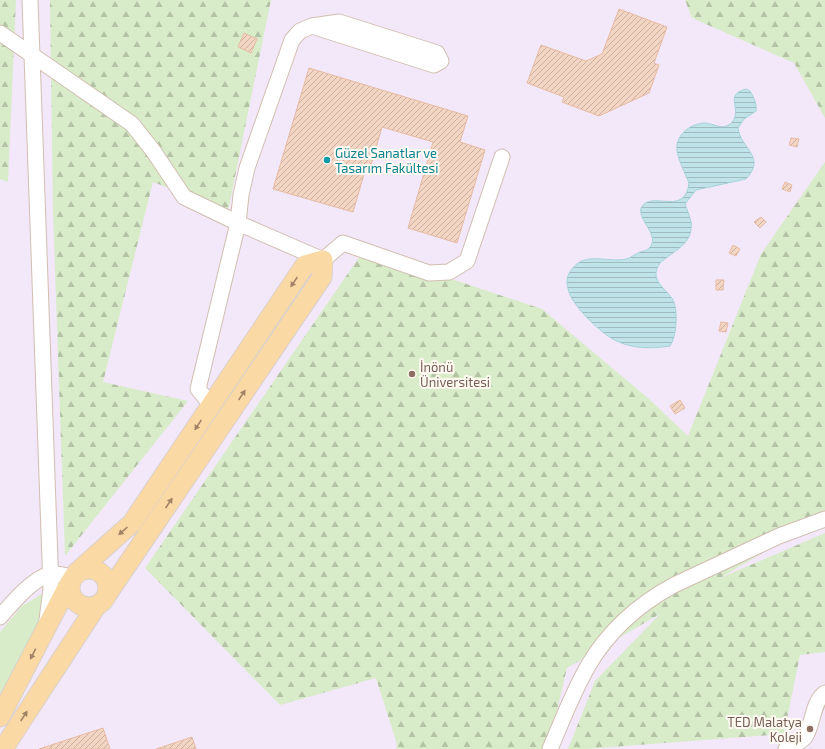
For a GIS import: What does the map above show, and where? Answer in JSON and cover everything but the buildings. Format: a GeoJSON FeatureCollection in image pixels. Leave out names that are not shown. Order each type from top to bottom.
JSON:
{"type":"FeatureCollection","features":[{"type":"Feature","properties":{"kind":"main road"},"geometry":{"type":"LineString","coordinates":[[0,717],[73,578],[80,570],[91,568],[102,573],[108,582],[103,599],[86,607],[76,602],[70,593],[73,578],[132,523],[305,266],[323,260],[322,277],[3,749]]}},
{"type":"Feature","properties":{"kind":"street"},"geometry":{"type":"LineString","coordinates":[[30,0],[52,589],[46,629]]}},
{"type":"Feature","properties":{"kind":"street"},"geometry":{"type":"LineString","coordinates":[[211,405],[198,389],[238,223],[241,195],[247,168],[292,40],[300,30],[312,26],[340,22],[437,53],[441,61],[434,65],[312,26]]}},
{"type":"Feature","properties":{"kind":"street"},"geometry":{"type":"LineString","coordinates":[[0,33],[132,124],[154,152],[184,197],[238,223],[323,260],[343,243],[429,273],[450,272],[467,261],[502,157]]}},
{"type":"Feature","properties":{"kind":"street"},"geometry":{"type":"LineString","coordinates":[[550,749],[588,666],[605,641],[636,609],[674,585],[779,536],[825,519]]}},
{"type":"Feature","properties":{"kind":"street"},"geometry":{"type":"LineString","coordinates":[[0,617],[23,591],[41,579],[51,574],[73,578]]}},
{"type":"Feature","properties":{"kind":"street"},"geometry":{"type":"LineString","coordinates":[[792,748],[805,736],[818,702],[825,694]]}},
{"type":"Feature","properties":{"kind":"shaded area","name":"İnönü Üniversitesi"},"geometry":{"type":"Polygon","coordinates":[[[0,0],[825,0],[825,749],[0,749],[0,0]]]}},
{"type":"Feature","properties":{"kind":"green space"},"geometry":{"type":"Polygon","coordinates":[[[0,0],[16,0],[8,182],[0,179],[0,0]]]}},
{"type":"Feature","properties":{"kind":"green space"},"geometry":{"type":"Polygon","coordinates":[[[50,0],[271,0],[228,211],[153,182],[103,382],[188,401],[65,556],[53,213],[50,0]]]}},
{"type":"Feature","properties":{"kind":"green space"},"geometry":{"type":"Polygon","coordinates":[[[685,0],[825,0],[825,118],[794,63],[692,18],[685,0]]]}},
{"type":"Feature","properties":{"kind":"green space"},"geometry":{"type":"Polygon","coordinates":[[[825,162],[825,516],[720,578],[825,533],[825,652],[800,655],[784,734],[568,749],[595,681],[660,614],[567,668],[548,749],[397,749],[396,741],[376,678],[280,705],[145,568],[364,250],[542,309],[649,399],[688,436],[761,254],[825,162]]]}},
{"type":"Feature","properties":{"kind":"green space"},"geometry":{"type":"Polygon","coordinates":[[[43,593],[43,616],[0,698],[0,632],[22,606],[43,593]]]}},
{"type":"Feature","properties":{"kind":"water"},"geometry":{"type":"Polygon","coordinates":[[[746,89],[750,91],[754,98],[756,111],[744,119],[738,128],[740,136],[751,153],[753,159],[754,164],[752,171],[746,179],[696,190],[685,204],[691,222],[689,236],[682,246],[660,263],[657,269],[656,274],[659,283],[675,304],[676,323],[674,336],[670,346],[647,348],[618,342],[600,330],[587,318],[576,304],[568,289],[567,280],[569,274],[577,264],[583,260],[626,259],[648,249],[652,244],[652,238],[651,233],[641,215],[643,205],[648,202],[669,202],[682,199],[686,193],[689,183],[677,151],[678,140],[688,128],[698,124],[708,123],[722,127],[729,125],[735,117],[736,112],[734,99],[739,92],[746,89]]]}},
{"type":"Feature","properties":{"kind":"place","name":"Güzel Sanatlar ve Tasarım Fakültesi"},"geometry":{"type":"Point","coordinates":[327,160]}},
{"type":"Feature","properties":{"kind":"place","name":"İnönü Üniversitesi"},"geometry":{"type":"Point","coordinates":[412,374]}},
{"type":"Feature","properties":{"kind":"place","name":"TED Malatya Koleji"},"geometry":{"type":"Point","coordinates":[810,729]}}]}
